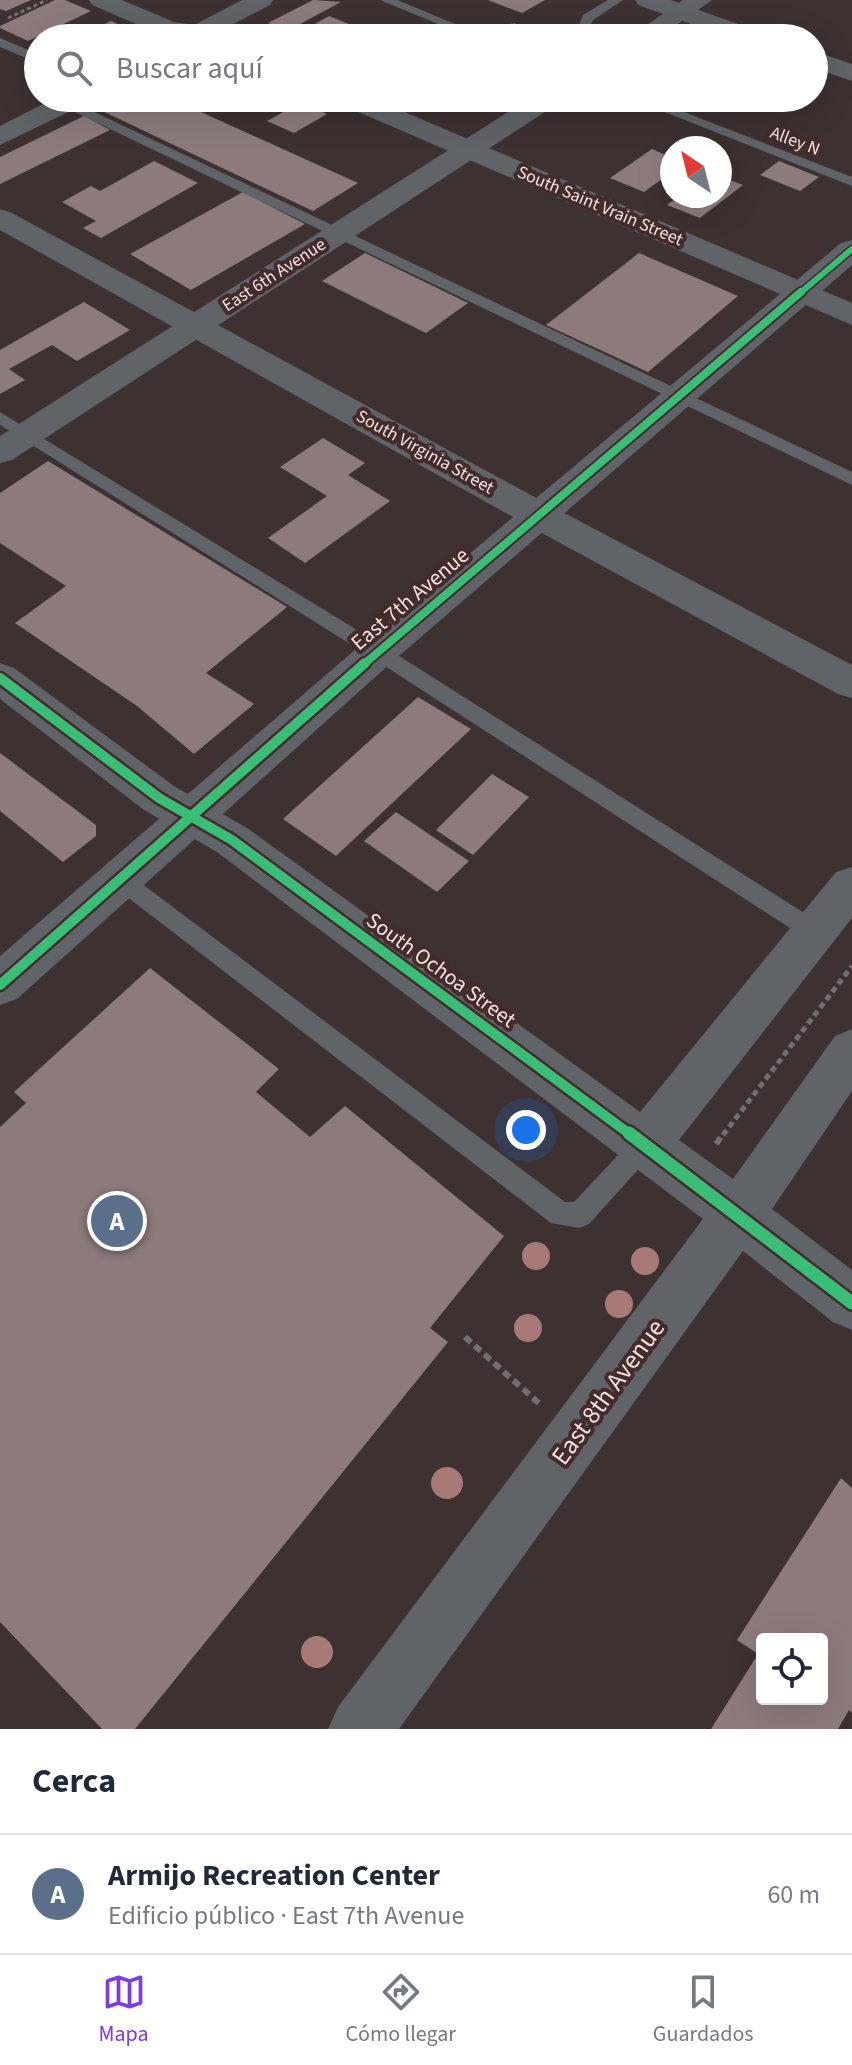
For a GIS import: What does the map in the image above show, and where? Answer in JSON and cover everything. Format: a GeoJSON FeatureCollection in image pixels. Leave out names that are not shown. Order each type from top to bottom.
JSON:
{"type":"FeatureCollection","features":[{"type":"Feature","properties":{"kind":"street"},"geometry":{"type":"LineString","coordinates":[[101,0],[156,24]]}},
{"type":"Feature","properties":{"kind":"street"},"geometry":{"type":"LineString","coordinates":[[142,0],[189,20],[191,24]]}},
{"type":"Feature","properties":{"kind":"street"},"geometry":{"type":"LineString","coordinates":[[219,24],[261,0]]}},
{"type":"Feature","properties":{"kind":"street"},"geometry":{"type":"LineString","coordinates":[[647,0],[691,6],[726,24]]}},
{"type":"Feature","properties":{"kind":"street"},"geometry":{"type":"LineString","coordinates":[[663,24],[691,6]]}},
{"type":"Feature","properties":{"kind":"street"},"geometry":{"type":"LineString","coordinates":[[828,64],[852,73]]}},
{"type":"Feature","properties":{"kind":"street"},"geometry":{"type":"LineString","coordinates":[[0,137],[48,112]]}},
{"type":"Feature","properties":{"kind":"street","name":"South Saint Vrain Street"},"geometry":{"type":"LineString","coordinates":[[382,112],[852,315]]}},
{"type":"Feature","properties":{"kind":"street","name":"East 6th Avenue"},"geometry":{"type":"LineString","coordinates":[[0,452],[526,112]]}},
{"type":"Feature","properties":{"kind":"street","name":"South Virginia Street"},"geometry":{"type":"LineString","coordinates":[[0,218],[540,516],[852,683]]}},
{"type":"Feature","properties":{"kind":"street","name":"East 7th Avenue"},"geometry":{"type":"LineString","coordinates":[[0,985],[378,652],[852,249]]}},
{"type":"Feature","properties":{"kind":"street","name":"South Ochoa Street"},"geometry":{"type":"LineString","coordinates":[[0,678],[159,798],[232,840],[852,1303]]}},
{"type":"Feature","properties":{"kind":"street"},"geometry":{"type":"LineString","coordinates":[[644,1145],[852,885]]}},
{"type":"Feature","properties":{"kind":"street","name":"East 8th Avenue"},"geometry":{"type":"LineString","coordinates":[[360,1729],[738,1215],[852,1051]]}},
{"type":"Feature","properties":{"kind":"lane"},"geometry":{"type":"LineString","coordinates":[[386,0],[447,24]]}},
{"type":"Feature","properties":{"kind":"lane"},"geometry":{"type":"LineString","coordinates":[[585,24],[587,18],[617,0]]}},
{"type":"Feature","properties":{"kind":"lane"},"geometry":{"type":"LineString","coordinates":[[0,42],[24,53]]}},
{"type":"Feature","properties":{"kind":"lane"},"geometry":{"type":"LineString","coordinates":[[95,112],[339,233],[852,479]]}},
{"type":"Feature","properties":{"kind":"lane","name":"Alley N"},"geometry":{"type":"LineString","coordinates":[[672,112],[852,182]]}},
{"type":"Feature","properties":{"kind":"lane"},"geometry":{"type":"LineString","coordinates":[[0,417],[378,652],[815,932]]}},
{"type":"Feature","properties":{"kind":"lane"},"geometry":{"type":"LineString","coordinates":[[121,880],[560,1214],[580,1215],[644,1145]]}},
{"type":"Feature","properties":{"kind":"path"},"geometry":{"type":"LineString","coordinates":[[0,22],[47,0]]}},
{"type":"Feature","properties":{"kind":"path"},"geometry":{"type":"LineString","coordinates":[[715,1145],[852,966]]}},
{"type":"Feature","properties":{"kind":"path"},"geometry":{"type":"LineString","coordinates":[[465,1337],[551,1414]]}},
{"type":"Feature","properties":{"kind":"building"},"geometry":{"type":"Polygon","coordinates":[[[0,0],[31,0],[6,11],[0,9],[0,0]]]}},
{"type":"Feature","properties":{"kind":"building"},"geometry":{"type":"Polygon","coordinates":[[[55,0],[65,0],[91,11],[64,24],[24,24],[24,39],[0,26],[55,0]]]}},
{"type":"Feature","properties":{"kind":"building"},"geometry":{"type":"Polygon","coordinates":[[[313,0],[341,2],[300,24],[268,23],[313,0]]]}},
{"type":"Feature","properties":{"kind":"building"},"geometry":{"type":"Polygon","coordinates":[[[488,0],[545,0],[522,13],[488,0]]]}},
{"type":"Feature","properties":{"kind":"building"},"geometry":{"type":"Polygon","coordinates":[[[329,16],[349,24],[315,24],[329,16]]]}},
{"type":"Feature","properties":{"kind":"building"},"geometry":{"type":"Polygon","coordinates":[[[104,112],[201,112],[358,183],[313,211],[104,112]]]}},
{"type":"Feature","properties":{"kind":"building"},"geometry":{"type":"Polygon","coordinates":[[[284,112],[327,114],[294,133],[267,121],[284,112]]]}},
{"type":"Feature","properties":{"kind":"building"},"geometry":{"type":"Polygon","coordinates":[[[84,116],[110,130],[0,184],[0,157],[84,116]]]}},
{"type":"Feature","properties":{"kind":"building"},"geometry":{"type":"Polygon","coordinates":[[[652,149],[660,153],[660,181],[644,192],[610,178],[652,149]]]}},
{"type":"Feature","properties":{"kind":"building"},"geometry":{"type":"Polygon","coordinates":[[[154,161],[198,183],[101,238],[83,228],[96,221],[62,202],[91,186],[100,191],[154,161]]]}},
{"type":"Feature","properties":{"kind":"building"},"geometry":{"type":"Polygon","coordinates":[[[779,161],[819,177],[800,191],[760,175],[779,161]]]}},
{"type":"Feature","properties":{"kind":"building"},"geometry":{"type":"Polygon","coordinates":[[[732,181],[743,185],[732,193],[732,181]]]}},
{"type":"Feature","properties":{"kind":"building"},"geometry":{"type":"Polygon","coordinates":[[[243,192],[305,224],[191,290],[130,254],[243,192]]]}},
{"type":"Feature","properties":{"kind":"building"},"geometry":{"type":"Polygon","coordinates":[[[675,208],[713,208],[700,218],[675,208]]]}},
{"type":"Feature","properties":{"kind":"building"},"geometry":{"type":"Polygon","coordinates":[[[365,253],[468,303],[426,333],[322,281],[365,253]]]}},
{"type":"Feature","properties":{"kind":"building"},"geometry":{"type":"Polygon","coordinates":[[[639,253],[738,296],[648,372],[546,325],[639,253]]]}},
{"type":"Feature","properties":{"kind":"building"},"geometry":{"type":"Polygon","coordinates":[[[84,302],[130,330],[77,361],[52,345],[9,369],[25,380],[0,394],[0,350],[84,302]]]}},
{"type":"Feature","properties":{"kind":"building"},"geometry":{"type":"Polygon","coordinates":[[[323,438],[365,463],[348,475],[390,501],[305,563],[268,538],[327,496],[280,467],[323,438]]]}},
{"type":"Feature","properties":{"kind":"building"},"geometry":{"type":"Polygon","coordinates":[[[48,461],[287,607],[206,673],[254,704],[194,754],[137,706],[15,623],[66,586],[0,543],[0,493],[48,461]]]}},
{"type":"Feature","properties":{"kind":"building"},"geometry":{"type":"Polygon","coordinates":[[[418,697],[471,729],[336,856],[283,819],[418,697]]]}},
{"type":"Feature","properties":{"kind":"building"},"geometry":{"type":"Polygon","coordinates":[[[0,753],[96,825],[96,836],[63,862],[0,811],[0,753]]]}},
{"type":"Feature","properties":{"kind":"building"},"geometry":{"type":"Polygon","coordinates":[[[492,774],[529,797],[473,855],[436,830],[492,774]]]}},
{"type":"Feature","properties":{"kind":"building"},"geometry":{"type":"Polygon","coordinates":[[[396,812],[469,861],[437,892],[364,841],[396,812]]]}},
{"type":"Feature","properties":{"kind":"building"},"geometry":{"type":"Polygon","coordinates":[[[150,968],[279,1069],[256,1092],[310,1137],[345,1106],[504,1236],[430,1328],[448,1342],[135,1729],[102,1729],[0,1622],[0,1127],[26,1103],[14,1092],[150,968]]]}},
{"type":"Feature","properties":{"kind":"building"},"geometry":{"type":"Polygon","coordinates":[[[841,1478],[852,1488],[852,1713],[849,1710],[838,1729],[711,1729],[756,1657],[756,1705],[828,1705],[828,1633],[756,1633],[756,1653],[737,1640],[841,1478]]]}},
{"type":"Feature","properties":{"kind":"cycle path"},"geometry":{"type":"LineString","coordinates":[[0,985],[378,652],[852,249]]}},
{"type":"Feature","properties":{"kind":"cycle path"},"geometry":{"type":"LineString","coordinates":[[0,678],[159,798],[232,840],[719,1200],[852,1303]]}},
{"type":"Feature","properties":{"kind":"place","name":"Armijo Recreation Center"},"geometry":{"type":"Point","coordinates":[117,1221]}}]}
